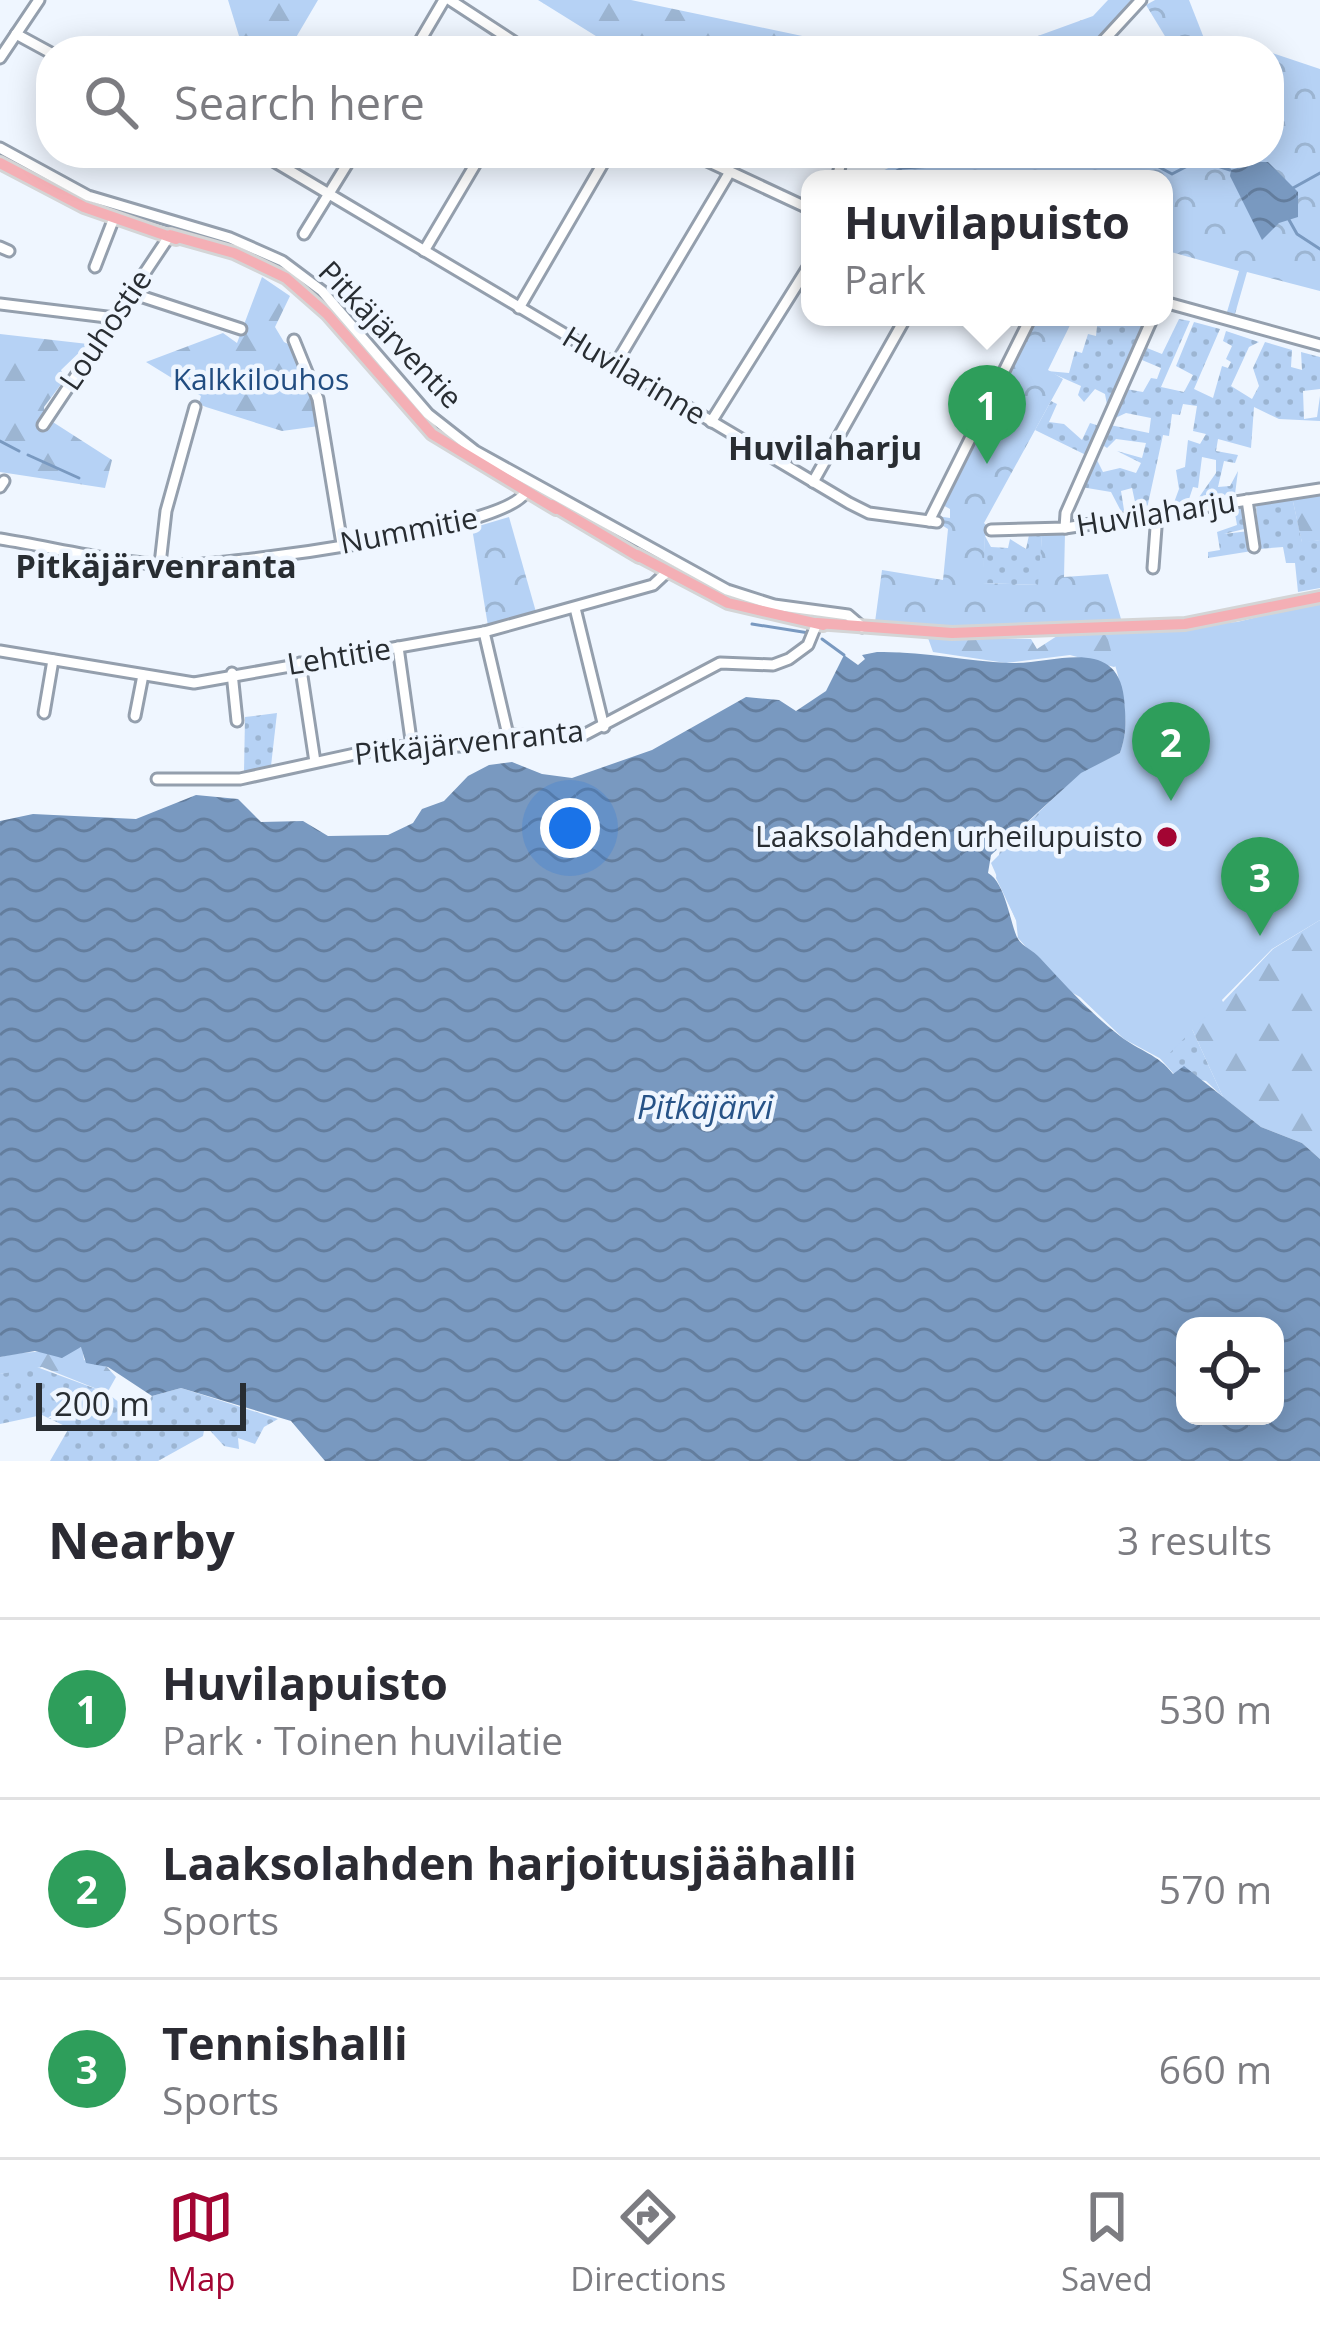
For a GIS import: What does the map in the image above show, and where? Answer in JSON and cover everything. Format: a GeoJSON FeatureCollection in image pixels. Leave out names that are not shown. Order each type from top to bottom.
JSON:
{"type":"FeatureCollection","features":[{"type":"Feature","properties":{"kind":"main road","name":"Pitkäjärventie"},"geometry":{"type":"LineString","coordinates":[[0,153],[114,218],[253,260],[297,286],[416,419],[453,450],[740,608],[817,623],[952,634],[1185,624],[1320,597]]}},
{"type":"Feature","properties":{"kind":"street"},"geometry":{"type":"LineString","coordinates":[[0,58],[39,0]]}},
{"type":"Feature","properties":{"kind":"street"},"geometry":{"type":"LineString","coordinates":[[424,36],[447,0],[504,36]]}},
{"type":"Feature","properties":{"kind":"street"},"geometry":{"type":"LineString","coordinates":[[1108,36],[1141,0]]}},
{"type":"Feature","properties":{"kind":"street"},"geometry":{"type":"LineString","coordinates":[[16,34],[36,45]]}},
{"type":"Feature","properties":{"kind":"street","name":"Pitkäjärventie"},"geometry":{"type":"LineString","coordinates":[[0,153],[88,196],[230,238],[282,262],[333,302],[428,414],[532,493],[727,590],[775,605],[848,615],[862,627]]}},
{"type":"Feature","properties":{"kind":"street","name":"Huvilarinne"},"geometry":{"type":"LineString","coordinates":[[286,168],[869,513],[933,522],[1027,326]]}},
{"type":"Feature","properties":{"kind":"street"},"geometry":{"type":"LineString","coordinates":[[304,234],[345,168]]}},
{"type":"Feature","properties":{"kind":"street"},"geometry":{"type":"LineString","coordinates":[[424,251],[473,168]]}},
{"type":"Feature","properties":{"kind":"street"},"geometry":{"type":"LineString","coordinates":[[520,308],[600,168]]}},
{"type":"Feature","properties":{"kind":"street"},"geometry":{"type":"LineString","coordinates":[[716,168],[801,204]]}},
{"type":"Feature","properties":{"kind":"street"},"geometry":{"type":"LineString","coordinates":[[615,365],[728,175]]}},
{"type":"Feature","properties":{"kind":"street"},"geometry":{"type":"LineString","coordinates":[[95,267],[114,218]]}},
{"type":"Feature","properties":{"kind":"street","name":"Louhostie"},"geometry":{"type":"LineString","coordinates":[[43,425],[170,235]]}},
{"type":"Feature","properties":{"kind":"street"},"geometry":{"type":"LineString","coordinates":[[711,422],[801,278]]}},
{"type":"Feature","properties":{"kind":"street"},"geometry":{"type":"LineString","coordinates":[[131,293],[241,329]]}},
{"type":"Feature","properties":{"kind":"street"},"geometry":{"type":"LineString","coordinates":[[0,304],[115,318]]}},
{"type":"Feature","properties":{"kind":"street"},"geometry":{"type":"LineString","coordinates":[[1173,304],[1320,345]]}},
{"type":"Feature","properties":{"kind":"street"},"geometry":{"type":"LineString","coordinates":[[813,482],[901,326]]}},
{"type":"Feature","properties":{"kind":"street"},"geometry":{"type":"LineString","coordinates":[[1065,528],[1066,513],[1149,326]]}},
{"type":"Feature","properties":{"kind":"street"},"geometry":{"type":"LineString","coordinates":[[294,340],[318,399],[342,544]]}},
{"type":"Feature","properties":{"kind":"street"},"geometry":{"type":"LineString","coordinates":[[160,564],[166,511],[195,406]]}},
{"type":"Feature","properties":{"kind":"street","name":"Huvilaharju"},"geometry":{"type":"LineString","coordinates":[[991,530],[1065,528],[1320,489]]}},
{"type":"Feature","properties":{"kind":"street","name":"Nummitie"},"geometry":{"type":"LineString","coordinates":[[0,538],[160,564],[217,564],[467,523],[514,507],[532,493]]}},
{"type":"Feature","properties":{"kind":"street"},"geometry":{"type":"LineString","coordinates":[[1247,500],[1254,547]]}},
{"type":"Feature","properties":{"kind":"street"},"geometry":{"type":"LineString","coordinates":[[1153,568],[1157,514]]}},
{"type":"Feature","properties":{"kind":"street","name":"Lehtitie"},"geometry":{"type":"LineString","coordinates":[[0,651],[187,683],[484,632],[653,585],[668,572]]}},
{"type":"Feature","properties":{"kind":"street"},"geometry":{"type":"LineString","coordinates":[[574,608],[604,727]]}},
{"type":"Feature","properties":{"kind":"street","name":"Pitkäjärvenranta"},"geometry":{"type":"LineString","coordinates":[[157,779],[240,778],[315,762],[412,747],[464,746],[508,735],[568,738],[604,727],[720,663],[773,665],[789,659],[808,645],[817,623]]}},
{"type":"Feature","properties":{"kind":"street"},"geometry":{"type":"LineString","coordinates":[[484,632],[508,735]]}},
{"type":"Feature","properties":{"kind":"street"},"geometry":{"type":"LineString","coordinates":[[398,647],[412,747]]}},
{"type":"Feature","properties":{"kind":"street"},"geometry":{"type":"LineString","coordinates":[[44,713],[53,660]]}},
{"type":"Feature","properties":{"kind":"street"},"geometry":{"type":"LineString","coordinates":[[300,663],[315,762]]}},
{"type":"Feature","properties":{"kind":"street"},"geometry":{"type":"LineString","coordinates":[[232,674],[237,722]]}},
{"type":"Feature","properties":{"kind":"street"},"geometry":{"type":"LineString","coordinates":[[135,716],[143,675]]}},
{"type":"Feature","properties":{"kind":"green space"},"geometry":{"type":"Polygon","coordinates":[[[228,0],[318,0],[297,36],[239,36],[228,0]]]}},
{"type":"Feature","properties":{"kind":"green space"},"geometry":{"type":"Polygon","coordinates":[[[538,0],[631,0],[802,36],[596,36],[538,0]]]}},
{"type":"Feature","properties":{"kind":"green space"},"geometry":{"type":"Polygon","coordinates":[[[1108,0],[1131,0],[1101,36],[1038,36],[1093,16],[1108,0]]]}},
{"type":"Feature","properties":{"kind":"green space"},"geometry":{"type":"Polygon","coordinates":[[[1155,0],[1189,0],[1203,36],[1165,36],[1146,5],[1155,0]]]}},
{"type":"Feature","properties":{"kind":"green space"},"geometry":{"type":"Polygon","coordinates":[[[1284,57],[1320,69],[1320,291],[1247,272],[1235,314],[1227,312],[1239,271],[1173,253],[1173,170],[884,170],[1284,168],[1284,57]]]}},
{"type":"Feature","properties":{"kind":"green space","name":"Kalkkilouhos"},"geometry":{"type":"Polygon","coordinates":[[[262,277],[290,296],[275,327],[284,342],[294,347],[308,380],[301,389],[314,395],[319,426],[282,431],[206,407],[199,404],[201,396],[146,362],[223,333],[237,343],[262,277]]]}},
{"type":"Feature","properties":{"kind":"green space"},"geometry":{"type":"Polygon","coordinates":[[[1179,319],[1190,321],[1161,387],[1184,392],[1193,375],[1176,366],[1194,322],[1220,329],[1194,389],[1213,398],[1222,366],[1228,368],[1231,362],[1226,359],[1232,346],[1223,341],[1226,331],[1259,342],[1249,347],[1231,386],[1252,399],[1259,386],[1253,368],[1265,342],[1292,350],[1291,367],[1302,370],[1301,352],[1320,357],[1320,389],[1303,391],[1304,419],[1317,417],[1320,396],[1320,421],[1279,419],[1254,407],[1251,448],[1218,439],[1216,451],[1238,455],[1235,463],[1224,461],[1218,487],[1230,486],[1238,471],[1235,494],[1195,503],[1216,473],[1216,460],[1202,457],[1198,488],[1193,487],[1187,505],[1172,508],[1179,489],[1176,470],[1185,467],[1188,440],[1200,444],[1206,434],[1193,431],[1197,406],[1183,404],[1180,415],[1172,414],[1169,436],[1163,435],[1146,513],[1142,501],[1135,502],[1132,488],[1121,491],[1124,510],[1135,514],[1123,515],[1111,492],[1081,487],[1095,456],[1103,472],[1120,468],[1136,473],[1141,463],[1117,451],[1142,458],[1146,443],[1116,439],[1107,448],[1101,444],[1110,425],[1149,433],[1151,418],[1126,413],[1113,419],[1126,389],[1143,392],[1151,378],[1157,379],[1161,368],[1142,360],[1147,348],[1162,354],[1179,319]]]}},
{"type":"Feature","properties":{"kind":"green space"},"geometry":{"type":"Polygon","coordinates":[[[1029,326],[1070,326],[1048,370],[1063,379],[984,523],[991,530],[985,536],[983,583],[1038,585],[1042,535],[1065,533],[1064,577],[1108,574],[1121,619],[965,628],[875,622],[882,570],[943,580],[948,529],[937,522],[937,516],[950,518],[950,509],[937,502],[1029,326]]]}},
{"type":"Feature","properties":{"kind":"green space"},"geometry":{"type":"Polygon","coordinates":[[[1097,326],[1145,326],[1108,410],[1105,394],[1095,389],[1084,402],[1078,395],[1081,386],[1047,371],[1069,373],[1075,351],[1082,353],[1088,334],[1096,336],[1097,326]]]}},
{"type":"Feature","properties":{"kind":"green space"},"geometry":{"type":"Polygon","coordinates":[[[0,334],[88,344],[61,370],[65,379],[44,407],[45,417],[112,460],[105,488],[0,472],[0,334]]]}},
{"type":"Feature","properties":{"kind":"green space"},"geometry":{"type":"Polygon","coordinates":[[[1051,401],[1057,404],[1049,422],[1064,424],[1082,440],[1090,423],[1103,427],[1090,457],[1035,430],[1051,401]]]}},
{"type":"Feature","properties":{"kind":"green space"},"geometry":{"type":"Polygon","coordinates":[[[1320,493],[1320,540],[1302,543],[1292,497],[1320,493]]]}},
{"type":"Feature","properties":{"kind":"green space"},"geometry":{"type":"Polygon","coordinates":[[[1292,497],[1302,542],[1320,540],[1320,588],[1298,592],[1295,563],[1286,563],[1283,547],[1259,549],[1256,503],[1292,497]]]}},
{"type":"Feature","properties":{"kind":"green space"},"geometry":{"type":"Polygon","coordinates":[[[1245,505],[1248,528],[1224,534],[1249,531],[1252,551],[1208,558],[1208,552],[1220,550],[1217,532],[1237,525],[1234,508],[1221,516],[1220,510],[1207,509],[1245,505]]]}},
{"type":"Feature","properties":{"kind":"green space"},"geometry":{"type":"Polygon","coordinates":[[[509,517],[536,612],[488,626],[472,528],[509,517]]]}},
{"type":"Feature","properties":{"kind":"green space"},"geometry":{"type":"Polygon","coordinates":[[[1029,535],[1042,535],[1039,585],[982,583],[985,536],[991,547],[1008,548],[1010,539],[1026,549],[1029,535]]]}},
{"type":"Feature","properties":{"kind":"green space","name":"Laaksolahden urheilupuisto"},"geometry":{"type":"Polygon","coordinates":[[[1320,602],[1320,920],[1272,949],[1163,1060],[1124,1039],[1080,997],[1062,987],[1018,938],[1016,920],[991,863],[1081,772],[1120,753],[1125,707],[1106,631],[1237,622],[1320,602]]]}},
{"type":"Feature","properties":{"kind":"green space"},"geometry":{"type":"Polygon","coordinates":[[[1106,631],[1120,664],[1114,667],[1070,655],[1006,663],[933,652],[928,638],[1031,639],[1037,649],[1057,636],[1106,631]]]}},
{"type":"Feature","properties":{"kind":"green space"},"geometry":{"type":"Polygon","coordinates":[[[277,713],[271,766],[244,772],[245,717],[277,713]]]}},
{"type":"Feature","properties":{"kind":"green space"},"geometry":{"type":"Polygon","coordinates":[[[1100,768],[1223,1002],[1273,949],[1320,920],[1320,1159],[1302,1143],[1261,1127],[1223,1097],[1192,1029],[1016,920],[996,878],[1000,849],[1081,772],[1100,768]]]}},
{"type":"Feature","properties":{"kind":"green space"},"geometry":{"type":"Polygon","coordinates":[[[1095,986],[1192,1029],[1223,1097],[1206,1081],[1174,1074],[1095,986]]]}},
{"type":"Feature","properties":{"kind":"green space"},"geometry":{"type":"Polygon","coordinates":[[[82,1347],[84,1360],[107,1367],[116,1377],[107,1393],[42,1367],[0,1374],[0,1357],[82,1347]]]}},
{"type":"Feature","properties":{"kind":"green space"},"geometry":{"type":"Polygon","coordinates":[[[34,1366],[107,1393],[138,1417],[152,1396],[181,1388],[278,1419],[264,1427],[255,1444],[238,1438],[239,1449],[224,1446],[205,1425],[203,1436],[158,1461],[50,1461],[69,1428],[42,1415],[0,1424],[0,1374],[34,1366]]]}},
{"type":"Feature","properties":{"kind":"water"},"geometry":{"type":"Polygon","coordinates":[[[1274,168],[1298,192],[1298,217],[1279,223],[1262,240],[1231,170],[1274,168]]]}},
{"type":"Feature","properties":{"kind":"water","name":"Pitkäjärvi"},"geometry":{"type":"Polygon","coordinates":[[[877,652],[1009,663],[1080,657],[1109,666],[1119,678],[1125,719],[1120,753],[1081,773],[991,855],[988,873],[1003,894],[1020,942],[1109,1027],[1173,1074],[1184,1066],[1261,1127],[1302,1143],[1320,1159],[1320,1461],[325,1461],[291,1421],[181,1388],[152,1396],[108,1367],[86,1363],[81,1347],[62,1358],[35,1351],[0,1357],[0,821],[33,814],[136,819],[196,795],[238,799],[261,822],[303,821],[328,836],[388,835],[413,823],[422,809],[444,801],[468,776],[489,765],[512,762],[542,774],[572,778],[652,750],[746,697],[779,700],[796,711],[826,691],[844,655],[858,665],[865,659],[862,655],[877,652]]]}},
{"type":"Feature","properties":{"kind":"waterway"},"geometry":{"type":"LineString","coordinates":[[898,170],[902,168]]}},
{"type":"Feature","properties":{"kind":"waterway"},"geometry":{"type":"LineString","coordinates":[[1161,168],[1165,170]]}},
{"type":"Feature","properties":{"kind":"waterway"},"geometry":{"type":"LineString","coordinates":[[1173,173],[1184,168]]}},
{"type":"Feature","properties":{"kind":"waterway"},"geometry":{"type":"LineString","coordinates":[[1224,168],[1230,170]]}},
{"type":"Feature","properties":{"kind":"waterway"},"geometry":{"type":"LineString","coordinates":[[1293,188],[1320,173]]}},
{"type":"Feature","properties":{"kind":"waterway"},"geometry":{"type":"LineString","coordinates":[[1288,218],[1297,234],[1320,249]]}},
{"type":"Feature","properties":{"kind":"waterway"},"geometry":{"type":"LineString","coordinates":[[0,441],[19,451]]}},
{"type":"Feature","properties":{"kind":"waterway"},"geometry":{"type":"LineString","coordinates":[[28,455],[79,478]]}},
{"type":"Feature","properties":{"kind":"waterway"},"geometry":{"type":"LineString","coordinates":[[752,624],[809,633]]}},
{"type":"Feature","properties":{"kind":"waterway"},"geometry":{"type":"LineString","coordinates":[[822,639],[844,655]]}},
{"type":"Feature","properties":{"kind":"place","name":"Huvilapuisto"},"geometry":{"type":"Point","coordinates":[987,464]}},
{"type":"Feature","properties":{"kind":"place","name":"Laaksolahden harjoitusjäähalli"},"geometry":{"type":"Point","coordinates":[1171,801]}},
{"type":"Feature","properties":{"kind":"place","name":"Laaksolahden urheilupuisto"},"geometry":{"type":"Point","coordinates":[1167,837]}},
{"type":"Feature","properties":{"kind":"place","name":"Tennishalli"},"geometry":{"type":"Point","coordinates":[1260,936]}},
{"type":"Feature","properties":{"kind":"district","name":"Huvilaharju"},"geometry":{"type":"Point","coordinates":[825,448]}},
{"type":"Feature","properties":{"kind":"district","name":"Pitkäjärvenranta"},"geometry":{"type":"Point","coordinates":[156,566]}}]}
